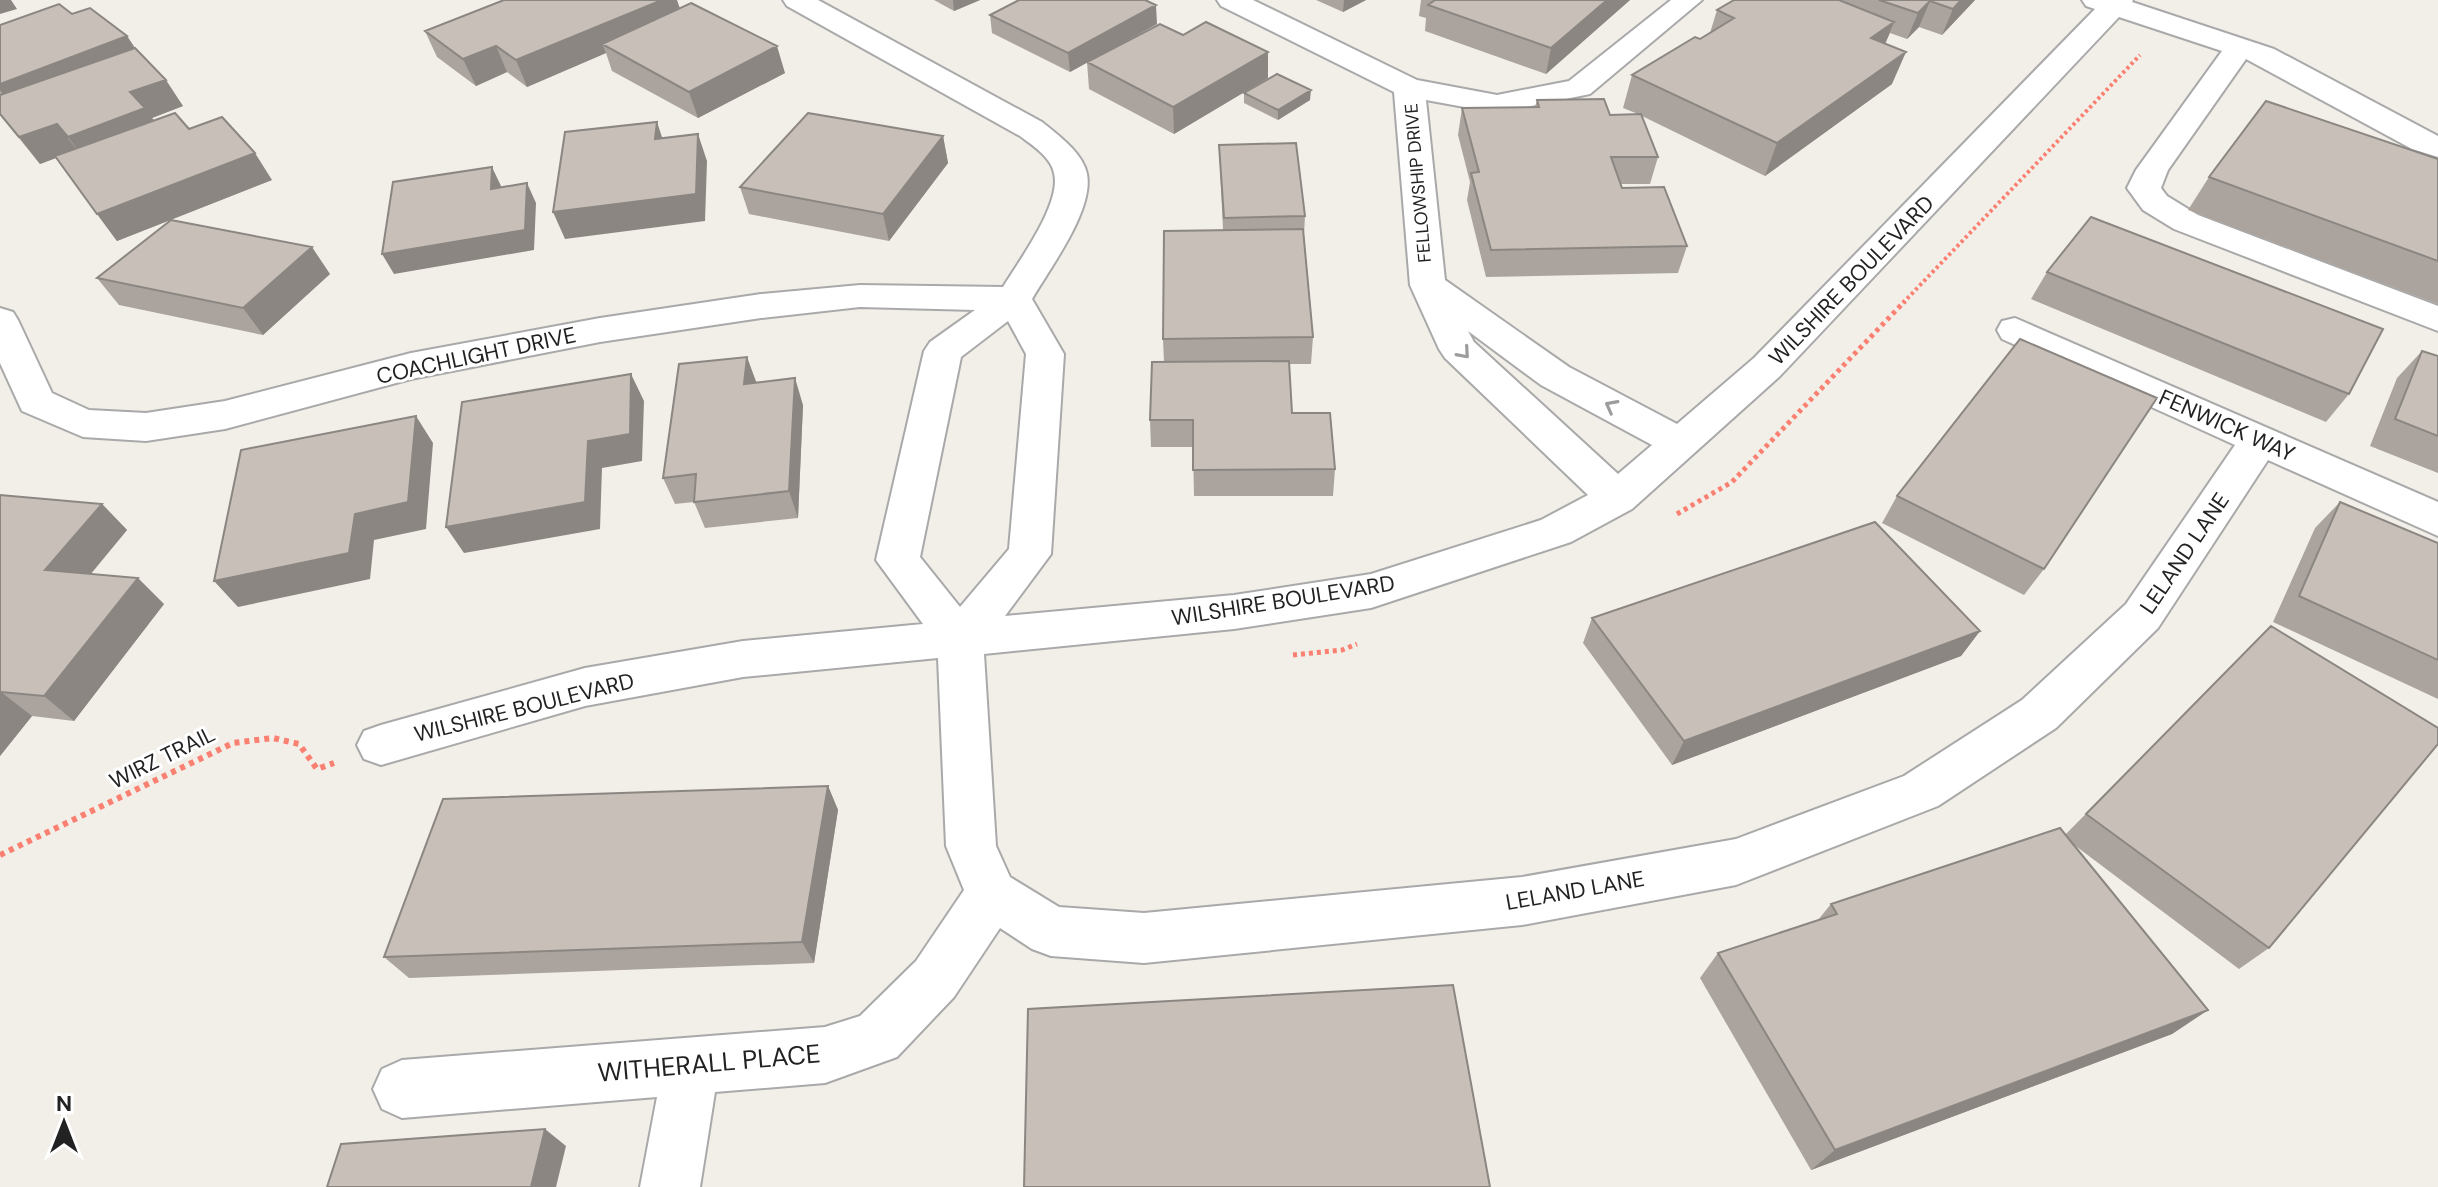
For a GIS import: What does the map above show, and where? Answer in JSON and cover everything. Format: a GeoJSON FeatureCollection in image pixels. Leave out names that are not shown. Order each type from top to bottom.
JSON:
{"type":"FeatureCollection","features":[{"type":"Feature","properties":{"kind":"street"},"geometry":{"type":"LineString","coordinates":[[797,0],[1031,129],[1056,149],[1071,173],[1066,211],[1014,299],[943,351],[898,560],[960,639],[971,846],[992,894]]}},
{"type":"Feature","properties":{"kind":"street","name":"FELLOWSHIP DRIVE"},"geometry":{"type":"LineString","coordinates":[[1231,0],[1409,88],[1428,285],[1458,349],[1617,498]]}},
{"type":"Feature","properties":{"kind":"street"},"geometry":{"type":"LineString","coordinates":[[1409,88],[1497,104],[1579,88],[1688,0]]}},
{"type":"Feature","properties":{"kind":"street"},"geometry":{"type":"LineString","coordinates":[[2109,2],[2264,55],[2423,142],[2438,147]]}},
{"type":"Feature","properties":{"kind":"street","name":"WILSHIRE BOULEVARD"},"geometry":{"type":"LineString","coordinates":[[381,745],[585,687],[743,659],[1234,612],[1371,591],[1556,531],[1617,498],[1767,367],[2109,2]]}},
{"type":"Feature","properties":{"kind":"street"},"geometry":{"type":"LineString","coordinates":[[2240,47],[2152,170],[2144,188],[2155,203],[2186,222],[2438,319]]}},
{"type":"Feature","properties":{"kind":"street","name":"FELLOWSHIP DRIVE"},"geometry":{"type":"LineString","coordinates":[[1428,285],[1555,376],[1680,443]]}},
{"type":"Feature","properties":{"kind":"street","name":"COACHLIGHT DRIVE"},"geometry":{"type":"LineString","coordinates":[[0,320],[36,402],[83,423],[146,427],[225,415],[411,366],[600,330],[761,306],[860,296],[1014,299]]}},
{"type":"Feature","properties":{"kind":"street"},"geometry":{"type":"LineString","coordinates":[[960,639],[1030,554],[1045,354],[1014,299]]}},
{"type":"Feature","properties":{"kind":"street","name":"FENWICK WAY"},"geometry":{"type":"LineString","coordinates":[[2015,330],[2438,520]]}},
{"type":"Feature","properties":{"kind":"street","name":"LELAND LANE"},"geometry":{"type":"LineString","coordinates":[[992,894],[1051,931],[1144,938],[1522,901],[1736,862],[1921,791],[2039,714],[2142,616],[2260,440]]}},
{"type":"Feature","properties":{"kind":"street","name":"WITHERALL PLACE"},"geometry":{"type":"LineString","coordinates":[[402,1089],[825,1055],[877,1038],[935,979],[992,894]]}},
{"type":"Feature","properties":{"kind":"street"},"geometry":{"type":"LineString","coordinates":[[670,1187],[691,1066]]}},
{"type":"Feature","properties":{"kind":"path"},"geometry":{"type":"LineString","coordinates":[[1663,522],[1732,482],[2170,24]]}},
{"type":"Feature","properties":{"kind":"path"},"geometry":{"type":"LineString","coordinates":[[1279,657],[1342,650],[1371,639]]}},
{"type":"Feature","properties":{"kind":"path","name":"WIRZ TRAIL"},"geometry":{"type":"LineString","coordinates":[[0,855],[233,743],[273,738],[299,744],[317,769],[381,745]]}},
{"type":"Feature","properties":{"kind":"building"},"geometry":{"type":"Polygon","coordinates":[[[504,0],[662,0],[516,60],[496,46],[463,59],[425,31],[504,0]]]}},
{"type":"Feature","properties":{"kind":"building"},"geometry":{"type":"Polygon","coordinates":[[[1019,0],[1145,0],[1156,5],[1068,53],[990,15],[1019,0]]]}},
{"type":"Feature","properties":{"kind":"building"},"geometry":{"type":"Polygon","coordinates":[[[1435,0],[1607,0],[1551,48],[1428,5],[1435,0]]]}},
{"type":"Feature","properties":{"kind":"building"},"geometry":{"type":"Polygon","coordinates":[[[1734,0],[1839,0],[1894,22],[1871,38],[1906,52],[1777,143],[1632,75],[1695,37],[1700,39],[1734,18],[1717,10],[1734,0]]]}},
{"type":"Feature","properties":{"kind":"building"},"geometry":{"type":"Polygon","coordinates":[[[1879,0],[1961,0],[1953,9],[1930,1],[1918,13],[1879,0]]]}},
{"type":"Feature","properties":{"kind":"building"},"geometry":{"type":"Polygon","coordinates":[[[691,3],[777,46],[689,92],[602,44],[691,3]]]}},
{"type":"Feature","properties":{"kind":"building"},"geometry":{"type":"Polygon","coordinates":[[[59,4],[72,14],[90,8],[127,36],[0,84],[0,25],[59,4]]]}},
{"type":"Feature","properties":{"kind":"building"},"geometry":{"type":"Polygon","coordinates":[[[1206,22],[1268,52],[1173,107],[1087,62],[1160,24],[1183,35],[1206,22]]]}},
{"type":"Feature","properties":{"kind":"building"},"geometry":{"type":"Polygon","coordinates":[[[135,48],[166,80],[130,92],[145,108],[68,137],[57,124],[19,137],[0,114],[0,95],[135,48]]]}},
{"type":"Feature","properties":{"kind":"building"},"geometry":{"type":"Polygon","coordinates":[[[1277,74],[1311,90],[1278,110],[1244,93],[1277,74]]]}},
{"type":"Feature","properties":{"kind":"building"},"geometry":{"type":"Polygon","coordinates":[[[1604,99],[1610,115],[1641,114],[1658,157],[1611,157],[1622,188],[1664,187],[1687,246],[1491,250],[1471,173],[1479,172],[1462,108],[1539,107],[1537,100],[1604,99]]]}},
{"type":"Feature","properties":{"kind":"building"},"geometry":{"type":"Polygon","coordinates":[[[2266,101],[2438,159],[2438,261],[2209,177],[2266,101]]]}},
{"type":"Feature","properties":{"kind":"building"},"geometry":{"type":"Polygon","coordinates":[[[175,113],[189,129],[222,117],[255,153],[97,214],[55,156],[175,113]]]}},
{"type":"Feature","properties":{"kind":"building"},"geometry":{"type":"Polygon","coordinates":[[[808,113],[943,136],[883,214],[740,187],[808,113]]]}},
{"type":"Feature","properties":{"kind":"building"},"geometry":{"type":"Polygon","coordinates":[[[657,122],[655,139],[698,134],[696,194],[553,212],[565,132],[657,122]]]}},
{"type":"Feature","properties":{"kind":"building"},"geometry":{"type":"Polygon","coordinates":[[[1296,143],[1305,216],[1224,218],[1219,145],[1296,143]]]}},
{"type":"Feature","properties":{"kind":"building"},"geometry":{"type":"Polygon","coordinates":[[[492,167],[491,189],[527,183],[525,230],[382,254],[393,182],[492,167]]]}},
{"type":"Feature","properties":{"kind":"building"},"geometry":{"type":"Polygon","coordinates":[[[2091,217],[2383,329],[2349,394],[2047,272],[2091,217]]]}},
{"type":"Feature","properties":{"kind":"building"},"geometry":{"type":"Polygon","coordinates":[[[171,220],[312,247],[243,308],[97,278],[171,220]]]}},
{"type":"Feature","properties":{"kind":"building"},"geometry":{"type":"Polygon","coordinates":[[[1303,229],[1313,337],[1163,339],[1164,231],[1303,229]]]}},
{"type":"Feature","properties":{"kind":"building"},"geometry":{"type":"Polygon","coordinates":[[[2020,339],[2157,398],[2044,569],[1897,496],[2020,339]]]}},
{"type":"Feature","properties":{"kind":"building"},"geometry":{"type":"Polygon","coordinates":[[[2422,351],[2438,356],[2438,436],[2395,419],[2422,351]]]}},
{"type":"Feature","properties":{"kind":"building"},"geometry":{"type":"Polygon","coordinates":[[[747,357],[744,384],[795,378],[789,491],[694,502],[696,474],[663,478],[679,364],[747,357]]]}},
{"type":"Feature","properties":{"kind":"building"},"geometry":{"type":"Polygon","coordinates":[[[1289,361],[1292,413],[1330,413],[1335,469],[1193,470],[1193,420],[1150,420],[1152,362],[1289,361]]]}},
{"type":"Feature","properties":{"kind":"building"},"geometry":{"type":"Polygon","coordinates":[[[631,374],[630,434],[588,441],[585,502],[446,527],[462,402],[631,374]]]}},
{"type":"Feature","properties":{"kind":"building"},"geometry":{"type":"Polygon","coordinates":[[[416,416],[408,502],[355,514],[349,553],[214,581],[241,450],[416,416]]]}},
{"type":"Feature","properties":{"kind":"building"},"geometry":{"type":"Polygon","coordinates":[[[0,495],[102,504],[45,570],[138,578],[44,696],[0,693],[0,495]]]}},
{"type":"Feature","properties":{"kind":"building"},"geometry":{"type":"Polygon","coordinates":[[[2340,502],[2438,543],[2438,660],[2299,596],[2340,502]]]}},
{"type":"Feature","properties":{"kind":"building"},"geometry":{"type":"Polygon","coordinates":[[[1875,522],[1980,631],[1684,741],[1592,618],[1875,522]]]}},
{"type":"Feature","properties":{"kind":"building"},"geometry":{"type":"Polygon","coordinates":[[[2271,626],[2438,728],[2438,744],[2269,948],[2086,814],[2271,626]]]}},
{"type":"Feature","properties":{"kind":"building"},"geometry":{"type":"Polygon","coordinates":[[[828,786],[802,942],[384,957],[443,799],[828,786]]]}},
{"type":"Feature","properties":{"kind":"building"},"geometry":{"type":"Polygon","coordinates":[[[2060,828],[2208,1010],[1835,1150],[1718,953],[1837,914],[1831,904],[2060,828]]]}},
{"type":"Feature","properties":{"kind":"building"},"geometry":{"type":"Polygon","coordinates":[[[1453,985],[1490,1187],[1024,1187],[1028,1009],[1453,985]]]}},
{"type":"Feature","properties":{"kind":"building"},"geometry":{"type":"Polygon","coordinates":[[[545,1129],[531,1187],[327,1187],[341,1144],[545,1129]]]}}]}
